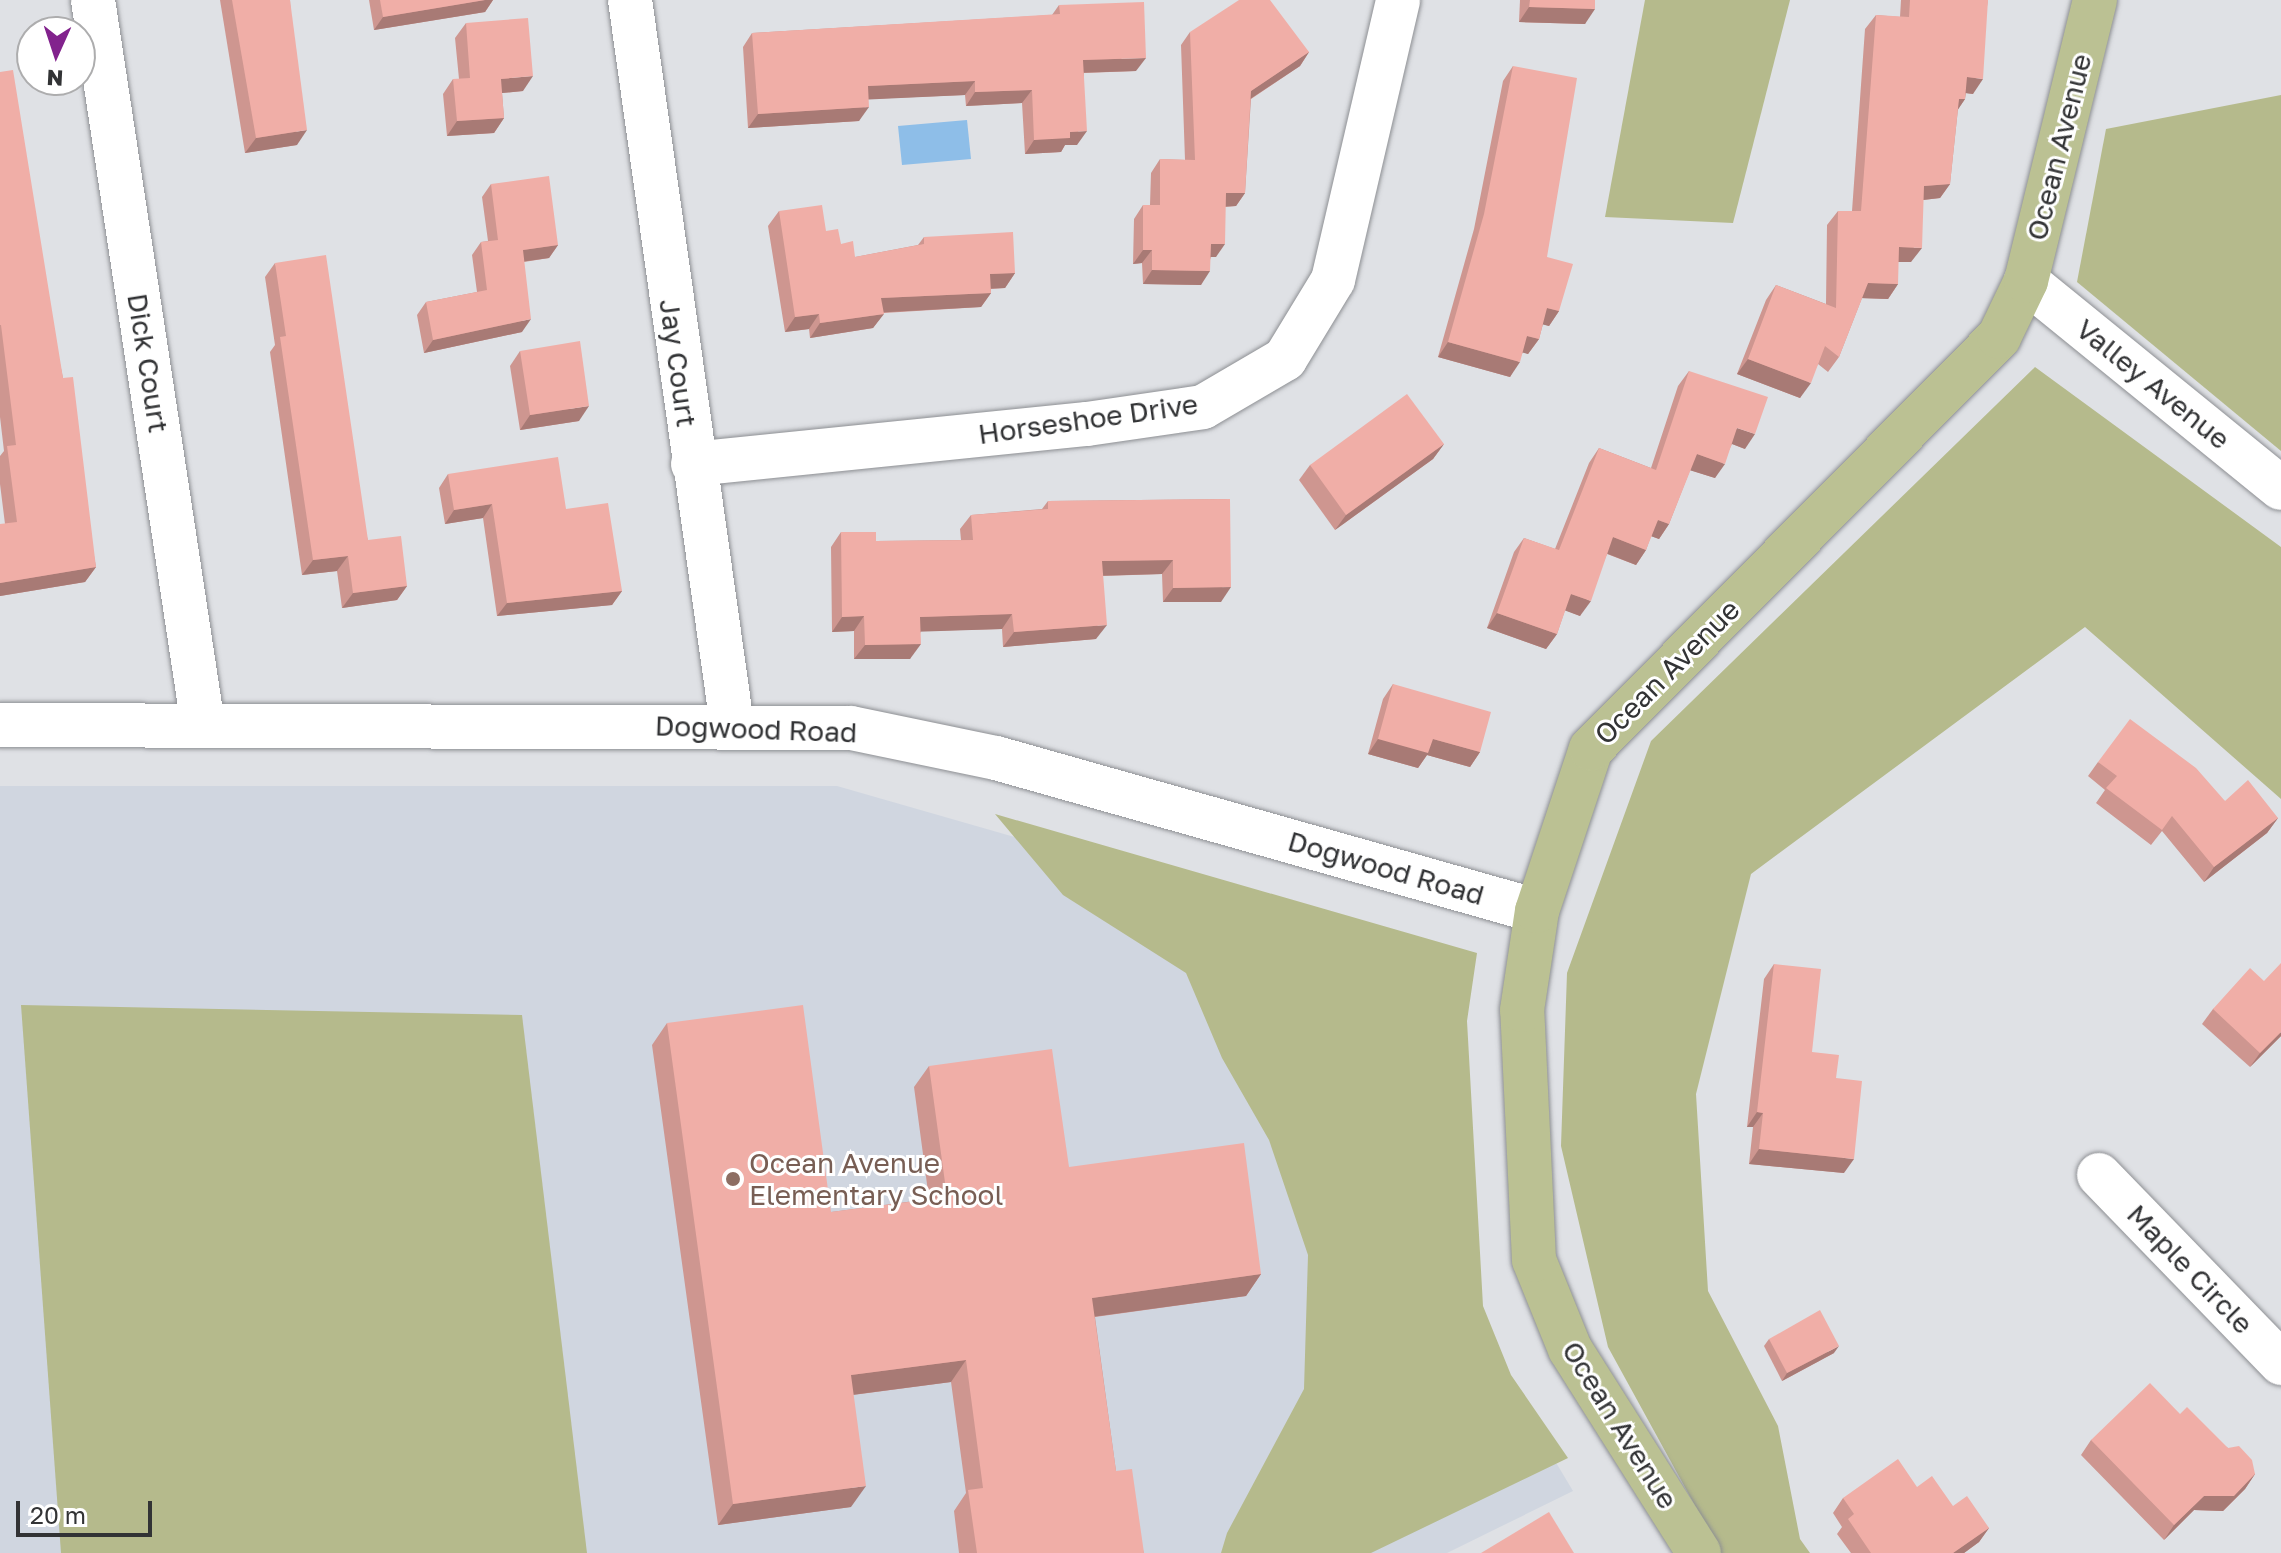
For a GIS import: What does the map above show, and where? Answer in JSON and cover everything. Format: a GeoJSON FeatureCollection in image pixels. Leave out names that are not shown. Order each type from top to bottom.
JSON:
{"type":"FeatureCollection","features":[{"type":"Feature","properties":{"kind":"main road","name":"Ocean Avenue"},"geometry":{"type":"LineString","coordinates":[[1699,1553],[1570,1349],[1534,1260],[1522,1010],[1537,911],[1591,749],[1999,337],[2026,281],[2095,0]]}},
{"type":"Feature","properties":{"kind":"street","name":"Dick Court"},"geometry":{"type":"LineString","coordinates":[[93,0],[203,726]]}},
{"type":"Feature","properties":{"kind":"street","name":"Jay Court"},"geometry":{"type":"LineString","coordinates":[[630,0],[732,725]]}},
{"type":"Feature","properties":{"kind":"street","name":"Horseshoe Drive"},"geometry":{"type":"LineString","coordinates":[[693,464],[1087,424],[1203,407],[1285,359],[1333,280],[1398,0]]}},
{"type":"Feature","properties":{"kind":"street","name":"Valley Avenue"},"geometry":{"type":"LineString","coordinates":[[2026,281],[2281,488]]}},
{"type":"Feature","properties":{"kind":"street","name":"Dogwood Road"},"geometry":{"type":"LineString","coordinates":[[0,725],[732,725],[851,728],[996,758],[1537,911]]}},
{"type":"Feature","properties":{"kind":"street","name":"Maple Circle"},"geometry":{"type":"LineString","coordinates":[[2099,1175],[2281,1363]]}},
{"type":"Feature","properties":{"kind":"shaded area","name":"Ocean Avenue Elementary School"},"geometry":{"type":"Polygon","coordinates":[[[0,786],[837,786],[1216,895],[1573,1491],[1447,1553],[0,1553],[0,786]]]}},
{"type":"Feature","properties":{"kind":"green space"},"geometry":{"type":"Polygon","coordinates":[[[1645,0],[1790,0],[1733,223],[1605,217],[1645,0]]]}},
{"type":"Feature","properties":{"kind":"green space"},"geometry":{"type":"Polygon","coordinates":[[[2281,95],[2281,451],[2077,282],[2106,129],[2281,95]]]}},
{"type":"Feature","properties":{"kind":"green space"},"geometry":{"type":"Polygon","coordinates":[[[2035,367],[2281,547],[2281,799],[2085,627],[1751,874],[1696,1094],[1708,1291],[1778,1426],[1800,1539],[1810,1553],[1721,1553],[1608,1347],[1561,1146],[1567,973],[1651,741],[2035,367]]]}},
{"type":"Feature","properties":{"kind":"green space"},"geometry":{"type":"Polygon","coordinates":[[[995,814],[1477,953],[1467,1021],[1483,1306],[1511,1375],[1568,1458],[1371,1553],[1221,1553],[1227,1533],[1304,1389],[1308,1255],[1269,1140],[1222,1058],[1186,973],[1063,895],[995,814]]]}},
{"type":"Feature","properties":{"kind":"green space"},"geometry":{"type":"Polygon","coordinates":[[[21,1005],[522,1015],[587,1553],[61,1553],[21,1005]]]}},
{"type":"Feature","properties":{"kind":"water"},"geometry":{"type":"Polygon","coordinates":[[[967,120],[971,159],[902,165],[898,126],[967,120]]]}},
{"type":"Feature","properties":{"kind":"building"},"geometry":{"type":"Polygon","coordinates":[[[232,0],[290,0],[307,130],[256,138],[232,0]]]}},
{"type":"Feature","properties":{"kind":"building"},"geometry":{"type":"Polygon","coordinates":[[[380,0],[485,0],[383,17],[380,0]]]}},
{"type":"Feature","properties":{"kind":"building"},"geometry":{"type":"Polygon","coordinates":[[[1239,0],[1270,0],[1309,52],[1251,91],[1245,193],[1226,193],[1225,244],[1211,244],[1210,271],[1152,270],[1152,250],[1143,250],[1143,205],[1160,205],[1160,159],[1195,160],[1190,32],[1239,0]]]}},
{"type":"Feature","properties":{"kind":"building"},"geometry":{"type":"Polygon","coordinates":[[[1530,0],[1595,0],[1595,9],[1529,7],[1530,0]]]}},
{"type":"Feature","properties":{"kind":"building"},"geometry":{"type":"Polygon","coordinates":[[[1910,0],[1988,0],[1983,79],[1967,77],[1965,99],[1959,99],[1950,184],[1924,186],[1922,248],[1899,247],[1898,284],[1868,283],[1839,357],[1825,346],[1811,383],[1748,359],[1776,285],[1836,308],[1838,211],[1861,211],[1876,15],[1909,17],[1910,0]]]}},
{"type":"Feature","properties":{"kind":"building"},"geometry":{"type":"Polygon","coordinates":[[[1144,2],[1146,58],[1083,60],[1087,131],[1070,132],[1070,138],[1034,140],[1032,90],[975,92],[975,81],[868,86],[869,107],[758,114],[752,33],[1060,14],[1059,5],[1144,2]]]}},
{"type":"Feature","properties":{"kind":"building"},"geometry":{"type":"Polygon","coordinates":[[[528,18],[533,76],[501,79],[504,118],[457,121],[453,79],[470,78],[466,23],[528,18]]]}},
{"type":"Feature","properties":{"kind":"building"},"geometry":{"type":"Polygon","coordinates":[[[1513,66],[1577,78],[1547,257],[1573,264],[1559,311],[1547,308],[1539,339],[1527,336],[1520,362],[1448,342],[1484,214],[1513,66]]]}},
{"type":"Feature","properties":{"kind":"building"},"geometry":{"type":"Polygon","coordinates":[[[13,70],[63,378],[73,377],[96,567],[0,583],[0,524],[17,522],[7,446],[16,445],[0,325],[0,72],[13,70]]]}},
{"type":"Feature","properties":{"kind":"building"},"geometry":{"type":"Polygon","coordinates":[[[549,176],[558,245],[523,250],[531,319],[433,340],[426,302],[487,290],[481,242],[498,240],[491,184],[549,176]]]}},
{"type":"Feature","properties":{"kind":"building"},"geometry":{"type":"Polygon","coordinates":[[[822,205],[826,231],[838,229],[841,244],[853,241],[855,257],[924,244],[924,237],[1013,232],[1015,273],[990,274],[991,293],[881,298],[884,314],[820,323],[819,314],[795,317],[779,211],[822,205]]]}},
{"type":"Feature","properties":{"kind":"building"},"geometry":{"type":"Polygon","coordinates":[[[326,255],[368,540],[401,536],[407,586],[353,593],[348,556],[313,560],[280,337],[286,336],[275,263],[326,255]]]}},
{"type":"Feature","properties":{"kind":"building"},"geometry":{"type":"Polygon","coordinates":[[[580,341],[589,406],[530,415],[520,351],[580,341]]]}},
{"type":"Feature","properties":{"kind":"building"},"geometry":{"type":"Polygon","coordinates":[[[1689,371],[1768,397],[1755,434],[1737,428],[1725,464],[1697,454],[1669,524],[1658,520],[1646,550],[1613,537],[1591,601],[1571,594],[1557,634],[1497,613],[1524,538],[1559,550],[1599,448],[1656,470],[1689,371]]]}},
{"type":"Feature","properties":{"kind":"building"},"geometry":{"type":"Polygon","coordinates":[[[1407,394],[1444,444],[1346,515],[1310,465],[1407,394]]]}},
{"type":"Feature","properties":{"kind":"building"},"geometry":{"type":"Polygon","coordinates":[[[558,457],[566,509],[608,503],[622,591],[507,603],[492,504],[454,510],[448,474],[558,457]]]}},
{"type":"Feature","properties":{"kind":"building"},"geometry":{"type":"Polygon","coordinates":[[[1230,499],[1231,587],[1173,588],[1173,560],[1102,561],[1107,625],[1014,632],[1012,614],[920,617],[921,644],[865,645],[864,616],[842,617],[841,532],[876,532],[876,541],[973,540],[971,515],[1048,509],[1048,501],[1230,499]]]}},
{"type":"Feature","properties":{"kind":"building"},"geometry":{"type":"Polygon","coordinates":[[[1393,684],[1491,712],[1480,752],[1433,739],[1428,753],[1378,739],[1393,684]]]}},
{"type":"Feature","properties":{"kind":"building"},"geometry":{"type":"Polygon","coordinates":[[[2130,719],[2196,768],[2225,801],[2248,780],[2278,818],[2214,867],[2172,816],[2162,830],[2106,788],[2117,776],[2098,762],[2130,719]]]}},
{"type":"Feature","properties":{"kind":"building"},"geometry":{"type":"Polygon","coordinates":[[[2281,963],[2281,1032],[2260,1053],[2213,1009],[2250,968],[2264,981],[2281,963]]]}},
{"type":"Feature","properties":{"kind":"building"},"geometry":{"type":"Polygon","coordinates":[[[1774,964],[1821,969],[1812,1052],[1839,1055],[1836,1078],[1862,1081],[1854,1159],[1759,1149],[1763,1113],[1757,1112],[1774,964]]]}},
{"type":"Feature","properties":{"kind":"building"},"geometry":{"type":"Polygon","coordinates":[[[803,1005],[831,1212],[947,1197],[929,1066],[1052,1049],[1069,1167],[1244,1143],[1261,1274],[1092,1298],[1116,1471],[1132,1469],[1144,1553],[977,1553],[968,1490],[983,1488],[966,1360],[851,1375],[866,1486],[733,1504],[667,1023],[803,1005]]]}},
{"type":"Feature","properties":{"kind":"building"},"geometry":{"type":"Polygon","coordinates":[[[1820,1310],[1839,1346],[1787,1373],[1769,1339],[1820,1310]]]}},
{"type":"Feature","properties":{"kind":"building"},"geometry":{"type":"Polygon","coordinates":[[[2150,1383],[2180,1414],[2187,1407],[2228,1448],[2239,1446],[2252,1460],[2255,1474],[2234,1496],[2204,1496],[2174,1525],[2091,1440],[2150,1383]]]}},
{"type":"Feature","properties":{"kind":"building"},"geometry":{"type":"Polygon","coordinates":[[[1898,1459],[1917,1487],[1932,1476],[1953,1506],[1967,1496],[1989,1528],[1953,1553],[1871,1553],[1848,1519],[1854,1514],[1843,1498],[1898,1459]]]}},
{"type":"Feature","properties":{"kind":"building"},"geometry":{"type":"Polygon","coordinates":[[[1549,1512],[1574,1553],[1481,1553],[1549,1512]]]}},
{"type":"Feature","properties":{"kind":"place","name":"Ocean Avenue Elementary School"},"geometry":{"type":"Point","coordinates":[733,1179]}}]}
